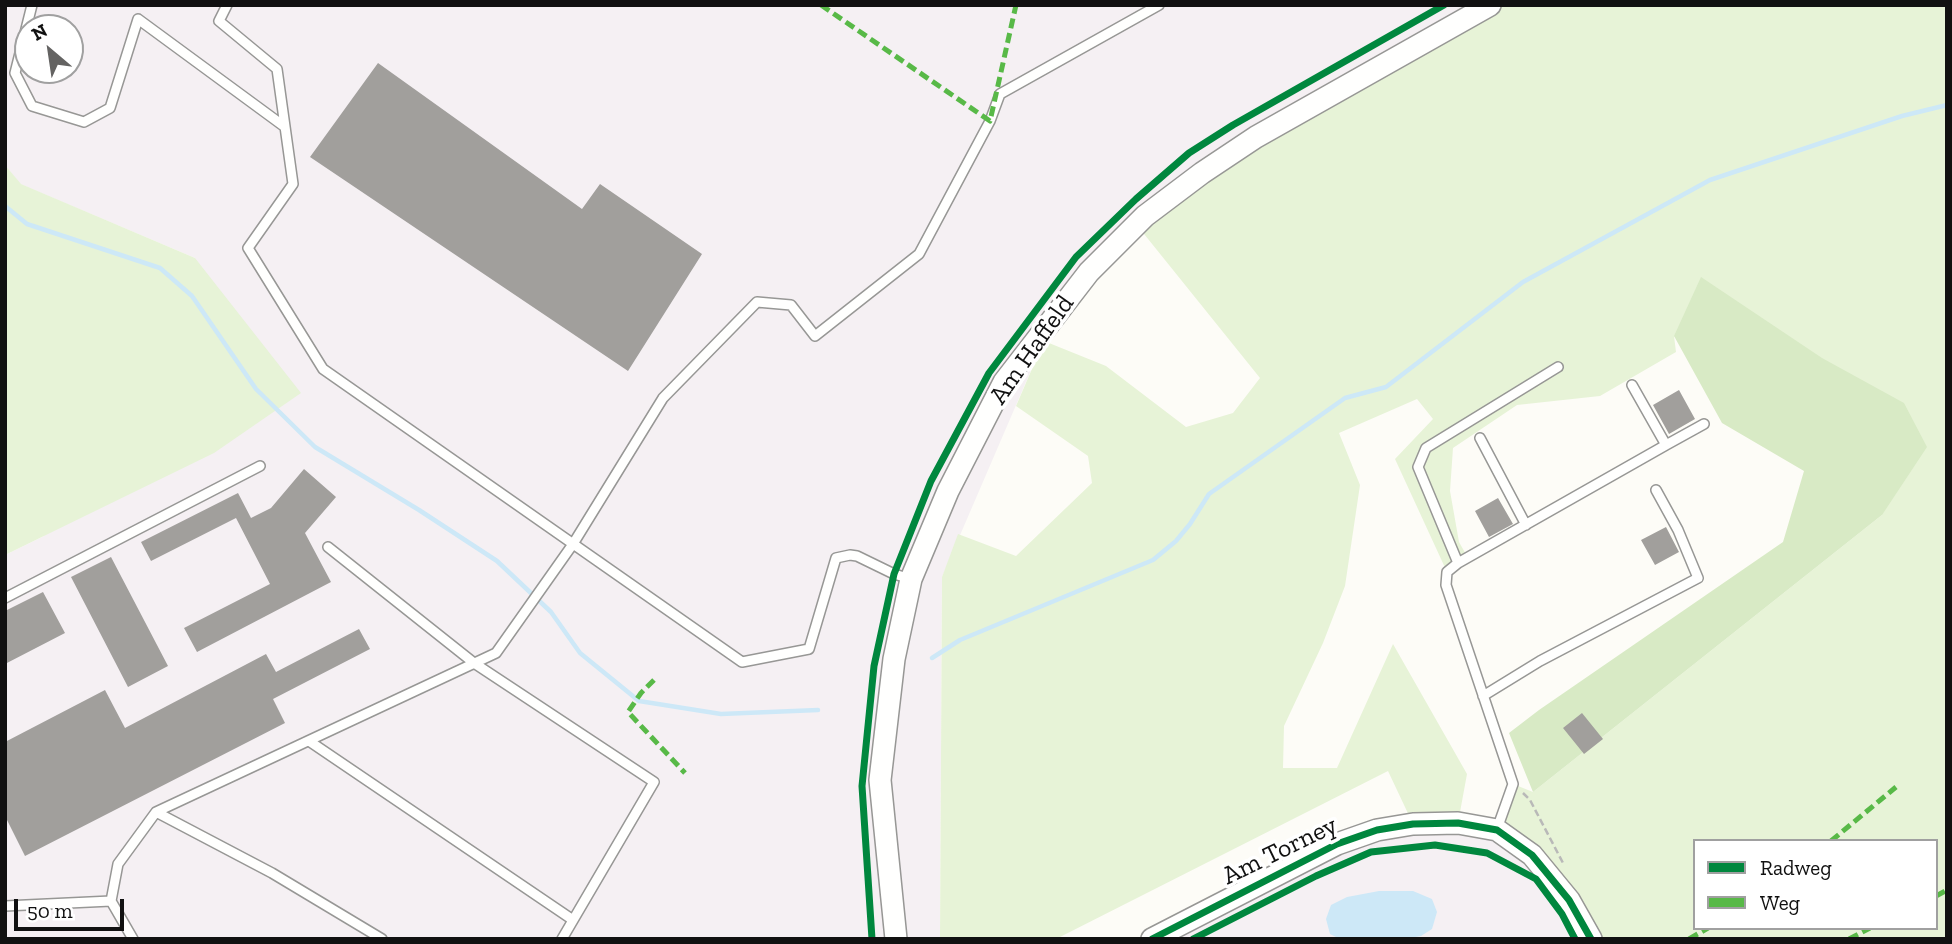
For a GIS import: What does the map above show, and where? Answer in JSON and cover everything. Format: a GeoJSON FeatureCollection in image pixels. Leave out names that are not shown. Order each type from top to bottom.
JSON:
{"type":"FeatureCollection","features":[{"type":"Feature","properties":{"kind":"street","name":"Am Haffeld"},"geometry":{"type":"LineString","coordinates":[[896,939],[880,780],[894,659],[911,579],[948,491],[1003,383],[1057,310],[1098,262],[1145,216],[1255,137],[1490,5]]}},
{"type":"Feature","properties":{"kind":"street","name":"Am Torney"},"geometry":{"type":"LineString","coordinates":[[1152,939],[1337,844],[1377,830],[1413,824],[1458,822],[1497,830],[1532,855],[1569,900],[1591,939]]}},
{"type":"Feature","properties":{"kind":"lane"},"geometry":{"type":"LineString","coordinates":[[32,5],[15,73],[33,106],[84,122],[110,108],[138,19],[285,127]]}},
{"type":"Feature","properties":{"kind":"lane"},"geometry":{"type":"LineString","coordinates":[[227,5],[219,21],[277,69],[293,184],[248,248],[323,369],[742,662],[809,649],[836,558],[857,556],[911,579]]}},
{"type":"Feature","properties":{"kind":"lane"},"geometry":{"type":"LineString","coordinates":[[133,939],[111,901],[118,864],[156,812],[496,653],[573,544],[663,398],[757,302],[791,305],[814,336],[919,254],[990,121],[1000,94],[1159,5]]}},
{"type":"Feature","properties":{"kind":"lane"},"geometry":{"type":"LineString","coordinates":[[1458,563],[1418,467],[1426,448],[1558,367]]}},
{"type":"Feature","properties":{"kind":"lane"},"geometry":{"type":"LineString","coordinates":[[1632,385],[1667,445]]}},
{"type":"Feature","properties":{"kind":"lane"},"geometry":{"type":"LineString","coordinates":[[1497,830],[1514,784],[1446,585],[1447,572],[1458,563],[1704,424]]}},
{"type":"Feature","properties":{"kind":"lane"},"geometry":{"type":"LineString","coordinates":[[1480,438],[1526,525]]}},
{"type":"Feature","properties":{"kind":"lane"},"geometry":{"type":"LineString","coordinates":[[5,598],[260,466]]}},
{"type":"Feature","properties":{"kind":"lane"},"geometry":{"type":"LineString","coordinates":[[1483,696],[1540,661],[1698,578],[1678,530],[1656,490]]}},
{"type":"Feature","properties":{"kind":"lane"},"geometry":{"type":"LineString","coordinates":[[328,547],[474,663],[654,782],[562,939]]}},
{"type":"Feature","properties":{"kind":"lane"},"geometry":{"type":"LineString","coordinates":[[309,741],[573,919]]}},
{"type":"Feature","properties":{"kind":"lane"},"geometry":{"type":"LineString","coordinates":[[156,812],[272,873],[382,939]]}},
{"type":"Feature","properties":{"kind":"lane"},"geometry":{"type":"LineString","coordinates":[[5,906],[111,901]]}},
{"type":"Feature","properties":{"kind":"shaded area"},"geometry":{"type":"Polygon","coordinates":[[[5,5],[1490,5],[1202,173],[1057,310],[942,577],[940,939],[5,939],[5,555],[44,536],[195,258],[20,184],[5,165],[5,5]]]}},
{"type":"Feature","properties":{"kind":"shaded area"},"geometry":{"type":"Polygon","coordinates":[[[1377,830],[1497,830],[1591,939],[1152,939],[1377,830]]]}},
{"type":"Feature","properties":{"kind":"green space"},"geometry":{"type":"Polygon","coordinates":[[[1490,5],[1947,5],[1947,939],[1591,939],[1497,830],[1513,784],[1533,792],[1882,515],[1674,336],[1676,352],[1600,396],[1517,405],[1453,448],[1450,491],[1459,542],[1468,558],[1447,572],[1395,459],[1433,419],[1417,399],[1339,433],[1360,485],[1345,586],[1323,643],[1284,726],[1283,768],[1337,768],[1393,644],[1467,774],[1458,823],[1413,824],[1388,771],[1056,939],[940,938],[942,577],[958,534],[1016,556],[1092,483],[1088,456],[1016,406],[1044,341],[1106,366],[1186,427],[1233,413],[1260,378],[1136,224],[1202,173],[1490,5]]]}},
{"type":"Feature","properties":{"kind":"green space"},"geometry":{"type":"Polygon","coordinates":[[[5,165],[21,184],[195,258],[301,393],[214,453],[5,555],[5,165]]]}},
{"type":"Feature","properties":{"kind":"green space"},"geometry":{"type":"Polygon","coordinates":[[[1701,277],[1822,358],[1904,403],[1927,447],[1882,515],[1533,792],[1509,733],[1783,542],[1804,471],[1722,423],[1674,336],[1701,277]]]}},
{"type":"Feature","properties":{"kind":"water"},"geometry":{"type":"Polygon","coordinates":[[[1379,891],[1413,891],[1432,899],[1437,912],[1432,929],[1421,936],[1404,939],[1340,939],[1330,934],[1326,919],[1331,905],[1347,897],[1379,891]]]}},
{"type":"Feature","properties":{"kind":"building"},"geometry":{"type":"Polygon","coordinates":[[[378,63],[582,209],[600,184],[702,254],[628,371],[310,157],[378,63]]]}},
{"type":"Feature","properties":{"kind":"building"},"geometry":{"type":"Polygon","coordinates":[[[1679,390],[1695,419],[1669,434],[1653,405],[1679,390]]]}},
{"type":"Feature","properties":{"kind":"building"},"geometry":{"type":"Polygon","coordinates":[[[304,469],[336,497],[305,533],[331,582],[197,652],[184,628],[270,584],[236,518],[151,561],[141,542],[238,493],[251,518],[271,508],[304,469]]]}},
{"type":"Feature","properties":{"kind":"building"},"geometry":{"type":"Polygon","coordinates":[[[1498,498],[1513,524],[1489,537],[1475,511],[1498,498]]]}},
{"type":"Feature","properties":{"kind":"building"},"geometry":{"type":"Polygon","coordinates":[[[1666,527],[1679,552],[1655,565],[1641,540],[1666,527]]]}},
{"type":"Feature","properties":{"kind":"building"},"geometry":{"type":"Polygon","coordinates":[[[111,557],[168,666],[128,687],[71,577],[111,557]]]}},
{"type":"Feature","properties":{"kind":"building"},"geometry":{"type":"Polygon","coordinates":[[[43,592],[65,633],[5,664],[5,611],[43,592]]]}},
{"type":"Feature","properties":{"kind":"building"},"geometry":{"type":"Polygon","coordinates":[[[359,629],[370,649],[273,699],[285,723],[25,856],[5,816],[5,742],[105,690],[125,728],[266,654],[276,672],[359,629]]]}},
{"type":"Feature","properties":{"kind":"building"},"geometry":{"type":"Polygon","coordinates":[[[1582,713],[1603,739],[1584,754],[1563,728],[1582,713]]]}},
{"type":"Feature","properties":{"kind":"waterway"},"geometry":{"type":"LineString","coordinates":[[932,658],[960,640],[1153,560],[1176,541],[1209,494],[1345,398],[1386,387],[1523,282],[1710,180],[1902,116],[1947,105]]}},
{"type":"Feature","properties":{"kind":"waterway"},"geometry":{"type":"LineString","coordinates":[[5,206],[27,224],[160,268],[192,296],[256,389],[315,447],[497,561],[551,612],[580,653],[639,701],[721,714],[818,710]]}},
{"type":"Feature","properties":{"kind":"marked path"},"geometry":{"type":"LineString","coordinates":[[821,5],[990,121],[1016,5]]}},
{"type":"Feature","properties":{"kind":"marked path"},"geometry":{"type":"LineString","coordinates":[[654,680],[628,712],[685,773]]}},
{"type":"Feature","properties":{"kind":"marked path"},"geometry":{"type":"LineString","coordinates":[[1833,839],[1896,787]]}},
{"type":"Feature","properties":{"kind":"marked path"},"geometry":{"type":"LineString","coordinates":[[1938,895],[1947,890]]}},
{"type":"Feature","properties":{"kind":"marked path"},"geometry":{"type":"LineString","coordinates":[[1689,939],[1705,930]]}},
{"type":"Feature","properties":{"kind":"marked path"},"geometry":{"type":"LineString","coordinates":[[1849,939],[1866,930]]}},
{"type":"Feature","properties":{"kind":"cycle path"},"geometry":{"type":"LineString","coordinates":[[872,939],[862,786],[874,666],[894,574],[931,481],[989,373],[1076,257],[1189,153],[1233,125],[1444,5]]}},
{"type":"Feature","properties":{"kind":"cycle path"},"geometry":{"type":"LineString","coordinates":[[1152,939],[1337,844],[1377,830],[1413,824],[1458,823],[1497,830],[1532,855],[1569,900],[1591,939]]}},
{"type":"Feature","properties":{"kind":"cycle path"},"geometry":{"type":"LineString","coordinates":[[1193,939],[1316,876],[1371,852],[1435,845],[1487,853],[1536,879],[1562,914],[1575,939]]}}]}
